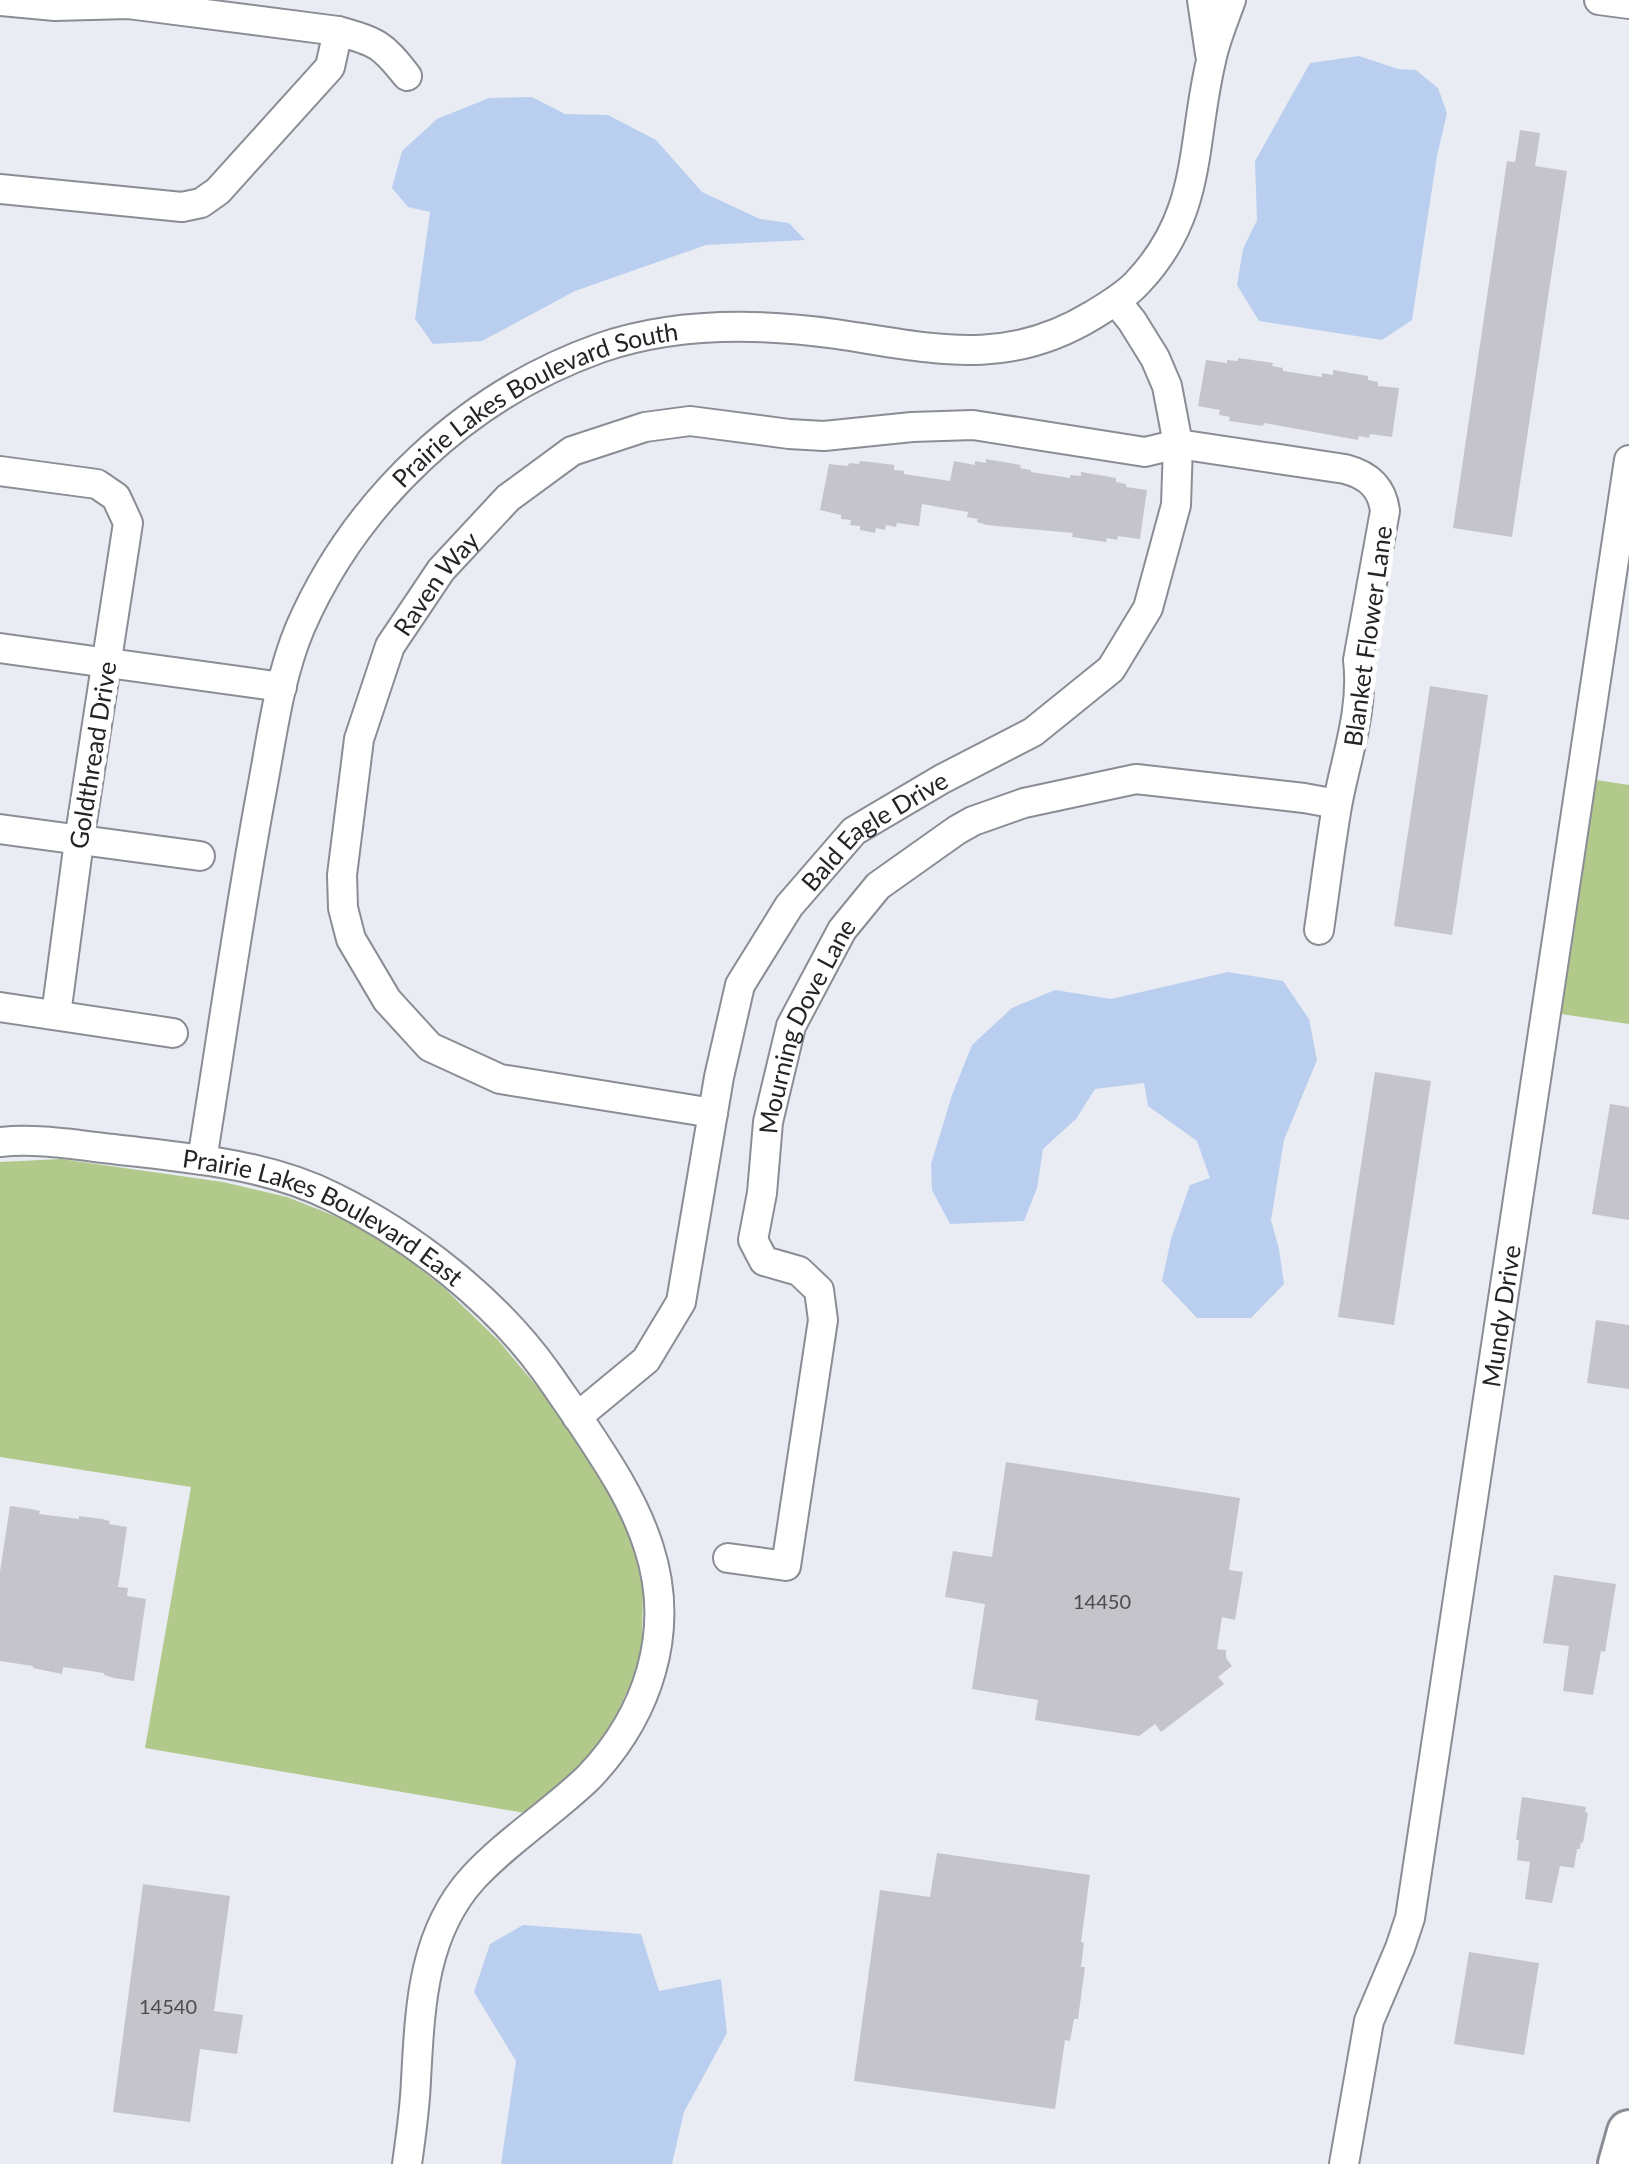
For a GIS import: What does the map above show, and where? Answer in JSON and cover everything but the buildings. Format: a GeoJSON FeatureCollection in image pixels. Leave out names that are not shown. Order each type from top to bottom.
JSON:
{"type":"FeatureCollection","features":[{"type":"Feature","properties":{"kind":"highway"},"geometry":{"type":"LineString","coordinates":[[1620,2164],[1629,2132]]}},
{"type":"Feature","properties":{"kind":"street","name":"Prairie Lakes Boulevard South"},"geometry":{"type":"LineString","coordinates":[[1202,0],[1211,60]]}},
{"type":"Feature","properties":{"kind":"street","name":"Prairie Lakes Boulevard South"},"geometry":{"type":"LineString","coordinates":[[202,1160],[253,837],[282,688],[299,631],[332,568],[370,511],[452,431],[511,390],[601,348],[638,338],[678,331],[760,326],[968,352],[1008,348],[1070,330],[1116,302],[1138,283],[1177,228],[1188,196],[1211,60],[1230,0]]}},
{"type":"Feature","properties":{"kind":"street"},"geometry":{"type":"LineString","coordinates":[[1599,0],[1629,4]]}},
{"type":"Feature","properties":{"kind":"street"},"geometry":{"type":"LineString","coordinates":[[0,2],[55,6],[128,4],[338,31],[387,50],[407,76]]}},
{"type":"Feature","properties":{"kind":"street"},"geometry":{"type":"LineString","coordinates":[[0,189],[182,207],[201,202],[218,191],[330,67],[338,31]]}},
{"type":"Feature","properties":{"kind":"street","name":"Bald Eagle Drive"},"geometry":{"type":"LineString","coordinates":[[577,1417],[646,1360],[681,1302],[719,1077],[740,985],[790,906],[854,831],[1032,732],[1111,669],[1148,608],[1176,505],[1178,444],[1166,386],[1155,358],[1116,302]]}},
{"type":"Feature","properties":{"kind":"street","name":"Raven Way"},"geometry":{"type":"LineString","coordinates":[[713,1113],[500,1079],[430,1048],[387,1000],[350,939],[342,908],[342,875],[360,739],[390,646],[441,570],[508,498],[572,451],[646,427],[690,421],[824,436],[973,425],[1145,452],[1178,444]]}},
{"type":"Feature","properties":{"kind":"street","name":"Blanket Flower Lane"},"geometry":{"type":"LineString","coordinates":[[1178,444],[1358,473],[1370,479],[1384,498],[1385,512],[1358,660],[1355,731],[1338,804],[1319,930]]}},
{"type":"Feature","properties":{"kind":"street","name":"Mundy Drive"},"geometry":{"type":"LineString","coordinates":[[1344,2164],[1370,2021],[1410,1918],[1629,460]]}},
{"type":"Feature","properties":{"kind":"street","name":"Goldthread Drive"},"geometry":{"type":"LineString","coordinates":[[0,470],[96,484],[116,498],[128,523],[78,841],[56,1015]]}},
{"type":"Feature","properties":{"kind":"street"},"geometry":{"type":"LineString","coordinates":[[0,648],[282,688]]}},
{"type":"Feature","properties":{"kind":"street","name":"Mourning Dove Lane"},"geometry":{"type":"LineString","coordinates":[[728,1558],[786,1566],[823,1320],[819,1290],[799,1272],[764,1261],[753,1240],[762,1193],[768,1122],[791,1026],[842,930],[878,886],[957,830],[1024,802],[1136,779],[1338,804]]}},
{"type":"Feature","properties":{"kind":"street"},"geometry":{"type":"LineString","coordinates":[[0,829],[200,856]]}},
{"type":"Feature","properties":{"kind":"street"},"geometry":{"type":"LineString","coordinates":[[0,1007],[172,1033]]}},
{"type":"Feature","properties":{"kind":"street","name":"Prairie Lakes Boulevard East"},"geometry":{"type":"LineString","coordinates":[[0,1142],[31,1140],[202,1160],[295,1181],[330,1195],[401,1234],[445,1268],[546,1370],[628,1498],[648,1546],[658,1601],[657,1642],[653,1666],[628,1730],[606,1760],[570,1796],[470,1881],[450,1910],[434,1947],[423,1985],[418,2024],[407,2164]]}},
{"type":"Feature","properties":{"kind":"green space"},"geometry":{"type":"Polygon","coordinates":[[[1596,780],[1629,785],[1629,1024],[1561,1014],[1596,780]]]}},
{"type":"Feature","properties":{"kind":"green space"},"geometry":{"type":"Polygon","coordinates":[[[61,1159],[223,1182],[287,1197],[384,1240],[443,1287],[498,1340],[555,1408],[600,1475],[630,1530],[643,1586],[642,1646],[634,1677],[605,1738],[559,1786],[525,1813],[145,1748],[191,1487],[0,1457],[0,1162],[61,1159]]]}},
{"type":"Feature","properties":{"kind":"water"},"geometry":{"type":"Polygon","coordinates":[[[1359,56],[1398,69],[1416,70],[1438,88],[1447,113],[1412,320],[1382,340],[1259,321],[1237,285],[1243,249],[1257,220],[1255,161],[1310,63],[1359,56]]]}},
{"type":"Feature","properties":{"kind":"water"},"geometry":{"type":"Polygon","coordinates":[[[532,97],[565,114],[608,115],[656,140],[702,192],[760,219],[789,223],[805,240],[706,245],[575,291],[482,341],[433,344],[415,319],[430,212],[408,207],[392,188],[402,151],[437,119],[489,98],[532,97]]]}},
{"type":"Feature","properties":{"kind":"water"},"geometry":{"type":"Polygon","coordinates":[[[1228,972],[1283,981],[1309,1019],[1317,1060],[1284,1140],[1271,1220],[1284,1284],[1251,1318],[1197,1318],[1162,1281],[1171,1239],[1190,1185],[1210,1178],[1197,1141],[1148,1106],[1144,1083],[1095,1089],[1076,1119],[1043,1149],[1037,1188],[1024,1221],[950,1224],[932,1190],[931,1164],[972,1045],[1012,1008],[1055,990],[1111,999],[1228,972]]]}},
{"type":"Feature","properties":{"kind":"water"},"geometry":{"type":"Polygon","coordinates":[[[523,1925],[641,1934],[659,1991],[721,1979],[727,2033],[684,2112],[672,2164],[501,2164],[516,2061],[474,1992],[490,1944],[523,1925]]]}}]}
